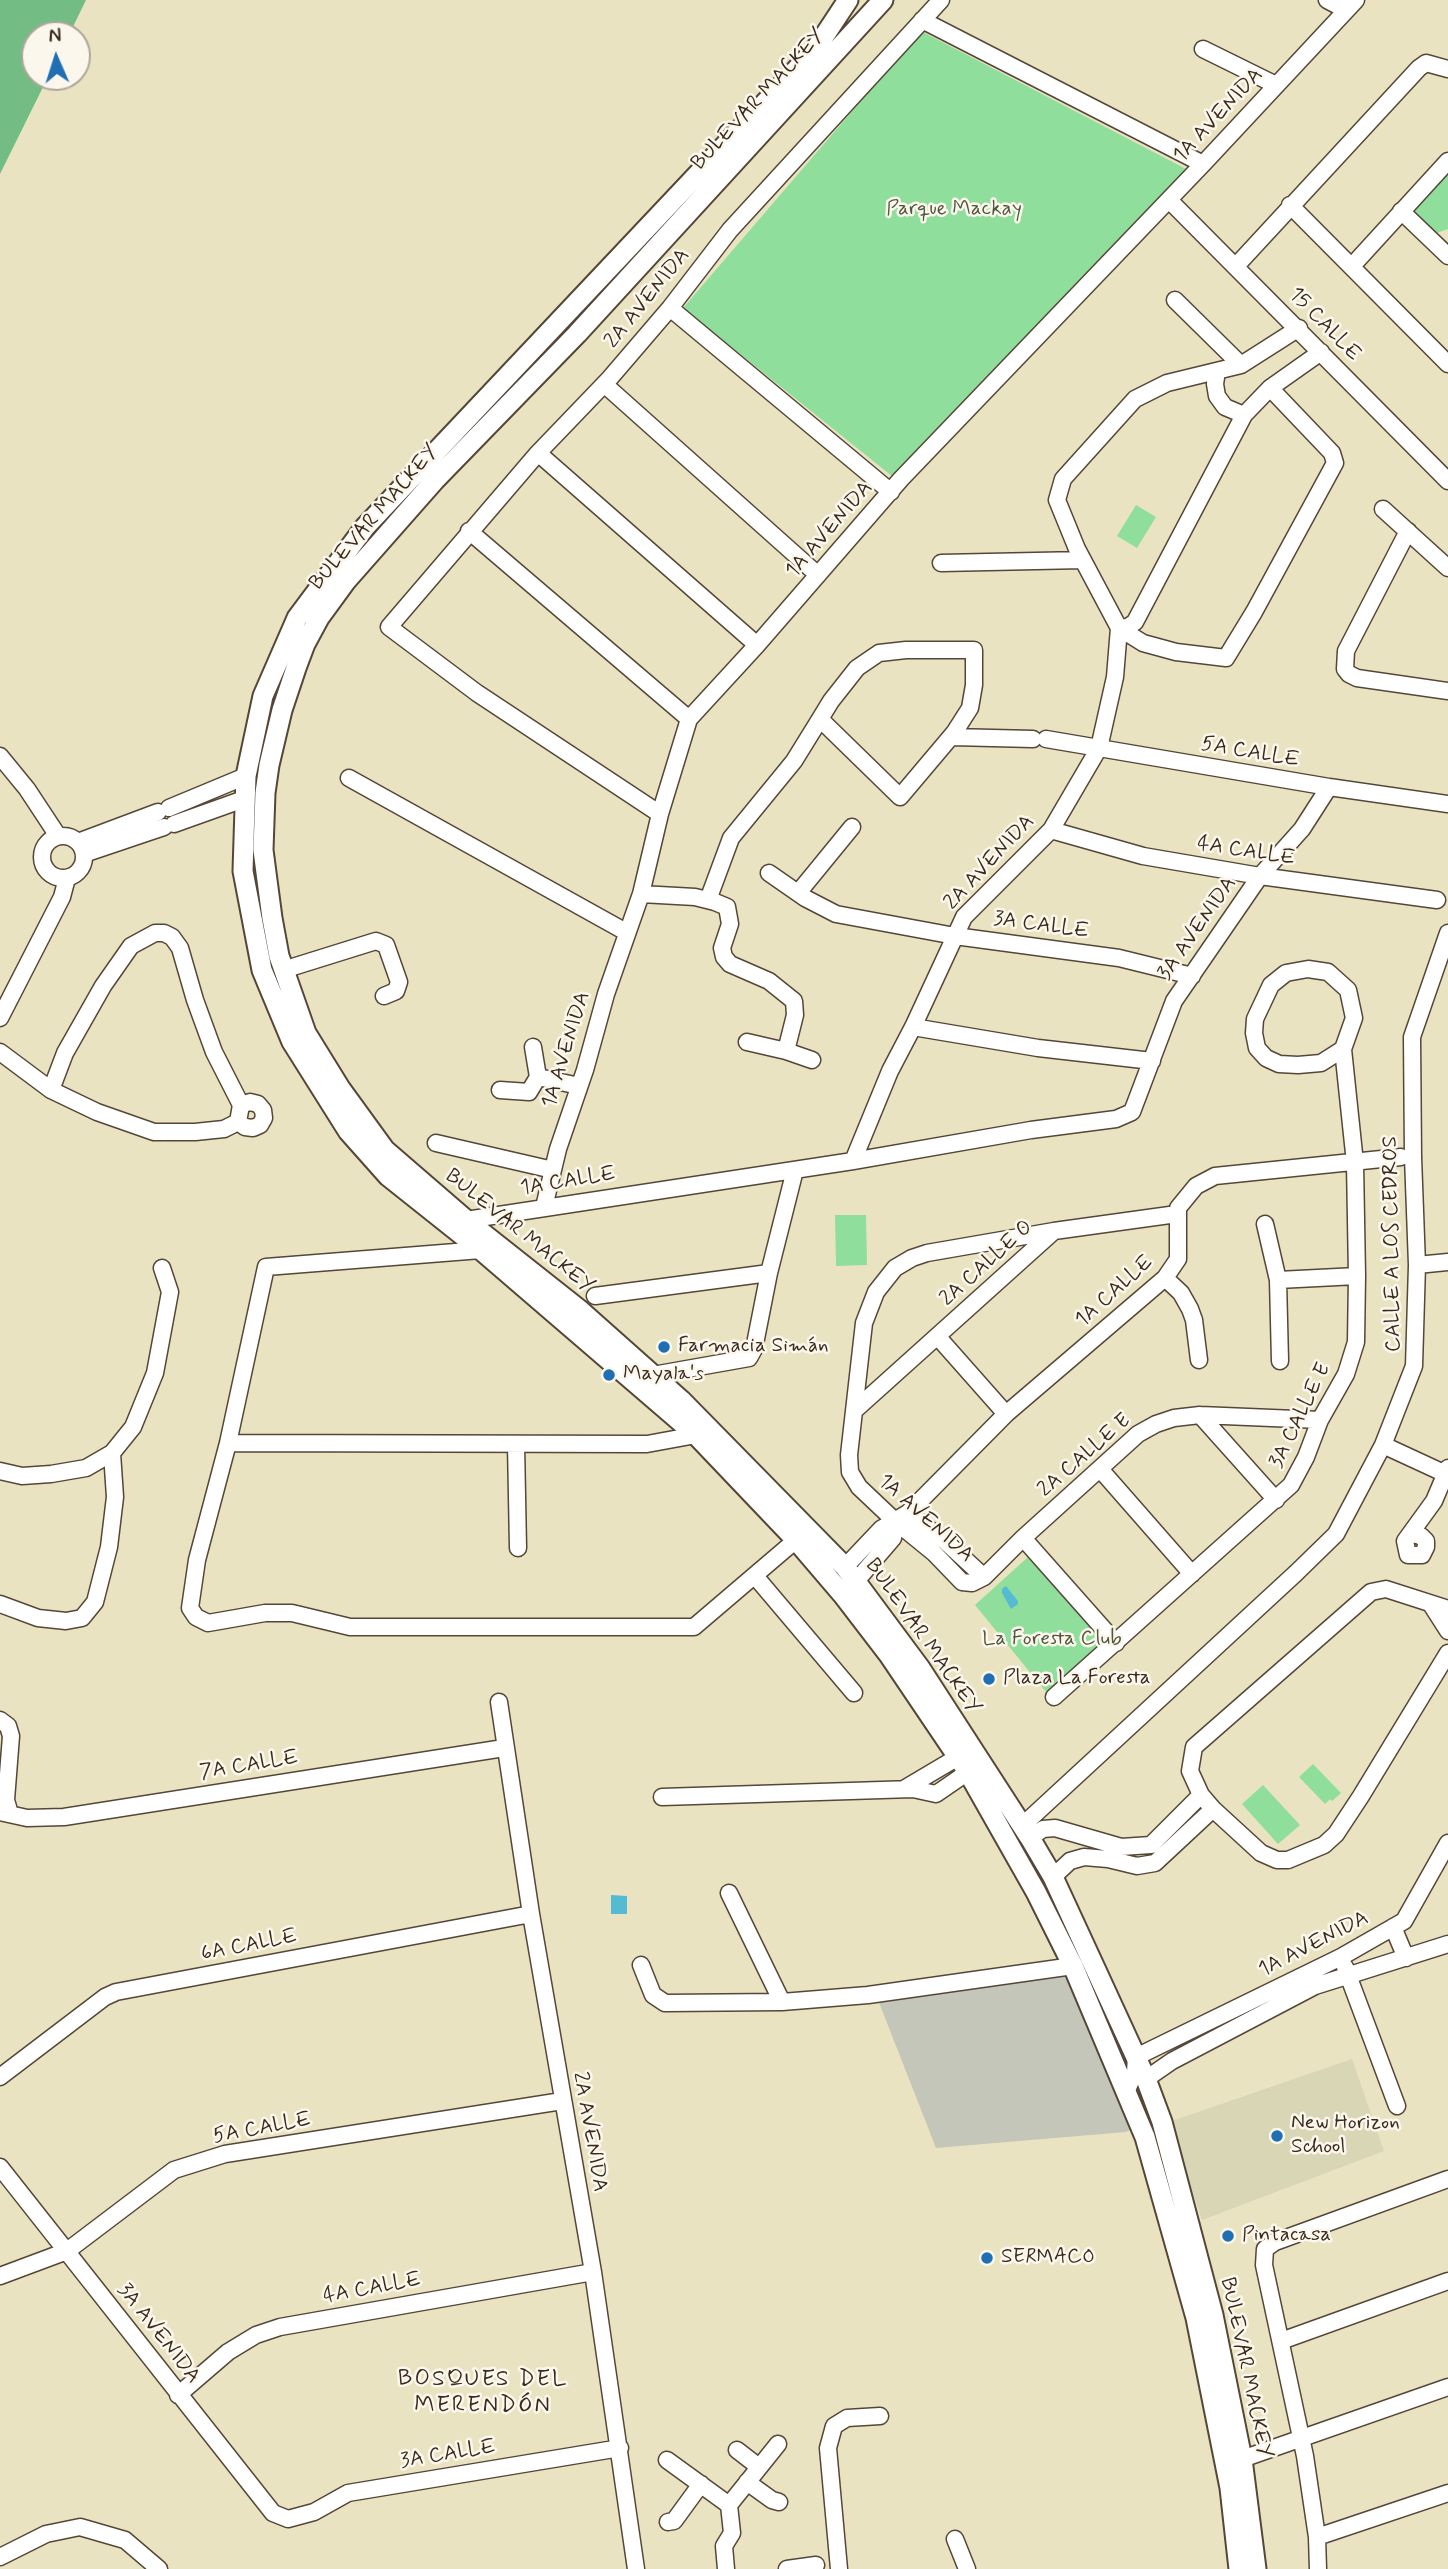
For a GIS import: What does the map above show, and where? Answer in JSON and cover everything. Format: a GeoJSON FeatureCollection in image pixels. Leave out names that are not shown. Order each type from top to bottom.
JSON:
{"type":"FeatureCollection","features":[{"type":"Feature","properties":{"kind":"main road","name":"BULEVAR MACKEY"},"geometry":{"type":"LineString","coordinates":[[848,0],[815,50],[365,527],[297,618],[263,696],[260,783],[263,850],[272,918],[283,970],[306,1033],[340,1088],[385,1150],[466,1220],[581,1311],[681,1400],[851,1573],[920,1668],[1073,1966],[1145,2137],[1196,2318],[1230,2488],[1241,2569]]}},
{"type":"Feature","properties":{"kind":"main road","name":"BULEVAR MACKEY"},"geometry":{"type":"LineString","coordinates":[[260,783],[305,644],[319,618],[346,581],[435,480],[577,334],[883,0]]}},
{"type":"Feature","properties":{"kind":"main road"},"geometry":{"type":"LineString","coordinates":[[244,799],[260,783]]}},
{"type":"Feature","properties":{"kind":"main road","name":"BULEVAR MACKEY"},"geometry":{"type":"LineString","coordinates":[[244,799],[243,871],[262,971],[292,1042],[348,1131],[388,1176],[481,1250],[696,1436],[796,1539],[889,1655],[970,1766],[1026,1832],[1053,1877],[1146,2079],[1162,2122],[1213,2315],[1242,2459],[1256,2569]]}},
{"type":"Feature","properties":{"kind":"main road"},"geometry":{"type":"LineString","coordinates":[[1241,2569],[1246,2557],[1234,2467],[1235,2462],[1242,2459]]}},
{"type":"Feature","properties":{"kind":"street","name":"2A AVENIDA"},"geometry":{"type":"LineString","coordinates":[[660,814],[575,755],[477,693],[388,626],[538,453],[604,384],[670,308],[730,230],[940,0]]}},
{"type":"Feature","properties":{"kind":"street"},"geometry":{"type":"LineString","coordinates":[[1327,0],[1351,5]]}},
{"type":"Feature","properties":{"kind":"street","name":"1A AVENIDA"},"geometry":{"type":"LineString","coordinates":[[544,1207],[626,932],[641,894],[660,814],[689,719],[891,492],[1351,5]]}},
{"type":"Feature","properties":{"kind":"street"},"geometry":{"type":"LineString","coordinates":[[922,20],[1203,164]]}},
{"type":"Feature","properties":{"kind":"street"},"geometry":{"type":"LineString","coordinates":[[1203,49],[1276,85]]}},
{"type":"Feature","properties":{"kind":"street"},"geometry":{"type":"LineString","coordinates":[[1236,266],[1419,68],[1426,63],[1448,69]]}},
{"type":"Feature","properties":{"kind":"street"},"geometry":{"type":"LineString","coordinates":[[1352,266],[1448,160]]}},
{"type":"Feature","properties":{"kind":"street","name":"15 CALLE"},"geometry":{"type":"LineString","coordinates":[[1169,200],[1448,481]]}},
{"type":"Feature","properties":{"kind":"street"},"geometry":{"type":"LineString","coordinates":[[1290,205],[1448,364]]}},
{"type":"Feature","properties":{"kind":"street"},"geometry":{"type":"LineString","coordinates":[[1401,211],[1441,236],[1448,256]]}},
{"type":"Feature","properties":{"kind":"street"},"geometry":{"type":"LineString","coordinates":[[1175,300],[1241,365]]}},
{"type":"Feature","properties":{"kind":"street"},"geometry":{"type":"LineString","coordinates":[[670,308],[891,492]]}},
{"type":"Feature","properties":{"kind":"street"},"geometry":{"type":"LineString","coordinates":[[1270,388],[1332,453],[1335,463],[1255,612],[1226,658],[1176,652],[1143,643],[1119,628],[1083,560],[1057,500],[1063,479],[1135,399],[1167,383],[1241,365],[1299,328]]}},
{"type":"Feature","properties":{"kind":"street"},"geometry":{"type":"LineString","coordinates":[[1119,628],[1128,627],[1135,622],[1244,415],[1270,388],[1321,352]]}},
{"type":"Feature","properties":{"kind":"street"},"geometry":{"type":"LineString","coordinates":[[1217,371],[1217,396],[1225,407],[1244,415]]}},
{"type":"Feature","properties":{"kind":"street"},"geometry":{"type":"LineString","coordinates":[[604,384],[818,575]]}},
{"type":"Feature","properties":{"kind":"street"},"geometry":{"type":"LineString","coordinates":[[538,453],[757,645]]}},
{"type":"Feature","properties":{"kind":"street"},"geometry":{"type":"LineString","coordinates":[[1383,509],[1445,559]]}},
{"type":"Feature","properties":{"kind":"street"},"geometry":{"type":"LineString","coordinates":[[469,531],[689,719]]}},
{"type":"Feature","properties":{"kind":"street"},"geometry":{"type":"LineString","coordinates":[[1408,531],[1346,651],[1345,669],[1357,678],[1448,691]]}},
{"type":"Feature","properties":{"kind":"street"},"geometry":{"type":"LineString","coordinates":[[941,563],[1083,560]]}},
{"type":"Feature","properties":{"kind":"street","name":"2A AVENIDA"},"geometry":{"type":"LineString","coordinates":[[853,1161],[890,1070],[914,1027],[964,917],[1051,830],[1100,748],[1115,677],[1119,628]]}},
{"type":"Feature","properties":{"kind":"street"},"geometry":{"type":"LineString","coordinates":[[708,900],[731,838],[794,761],[820,719],[857,668],[879,653],[906,650],[974,650],[974,685],[970,708],[952,737],[900,797],[820,719]]}},
{"type":"Feature","properties":{"kind":"street","name":"5A CALLE"},"geometry":{"type":"LineString","coordinates":[[952,737],[1040,739],[1448,804]]}},
{"type":"Feature","properties":{"kind":"street"},"geometry":{"type":"LineString","coordinates":[[0,756],[27,789],[58,836]]}},
{"type":"Feature","properties":{"kind":"street"},"geometry":{"type":"LineString","coordinates":[[349,778],[626,932]]}},
{"type":"Feature","properties":{"kind":"street"},"geometry":{"type":"LineString","coordinates":[[81,848],[260,783]]}},
{"type":"Feature","properties":{"kind":"street","name":"3A AVENIDA"},"geometry":{"type":"LineString","coordinates":[[1132,1112],[1174,1001],[1260,876],[1302,829],[1329,787]]}},
{"type":"Feature","properties":{"kind":"street"},"geometry":{"type":"LineString","coordinates":[[166,818],[244,799]]}},
{"type":"Feature","properties":{"kind":"street"},"geometry":{"type":"LineString","coordinates":[[798,893],[852,827]]}},
{"type":"Feature","properties":{"kind":"street","name":"4A CALLE"},"geometry":{"type":"LineString","coordinates":[[1051,830],[1143,856],[1437,901]]}},
{"type":"Feature","properties":{"kind":"street"},"geometry":{"type":"LineString","coordinates":[[58,836],[72,837],[81,848],[81,868],[67,877],[50,874],[42,863],[41,856],[46,842],[58,836]]}},
{"type":"Feature","properties":{"kind":"street","name":"3A CALLE"},"geometry":{"type":"LineString","coordinates":[[769,873],[836,914],[954,936],[1119,958],[1192,976]]}},
{"type":"Feature","properties":{"kind":"street"},"geometry":{"type":"LineString","coordinates":[[0,1018],[62,897],[67,877]]}},
{"type":"Feature","properties":{"kind":"street"},"geometry":{"type":"LineString","coordinates":[[641,894],[708,900],[727,907],[730,923],[723,948],[724,957],[730,964],[769,981],[794,1001],[795,1015],[786,1051]]}},
{"type":"Feature","properties":{"kind":"street"},"geometry":{"type":"LineString","coordinates":[[0,1052],[51,1090],[97,1112],[154,1132],[224,1129],[237,1122],[241,1105],[214,1052],[180,948],[173,937],[164,933],[145,936],[131,946],[103,986],[65,1053],[51,1090]]}},
{"type":"Feature","properties":{"kind":"street","name":"CALLE A LOS CEDROS"},"geometry":{"type":"LineString","coordinates":[[1026,1832],[1336,1534],[1385,1441],[1415,1366],[1417,1265],[1412,1037],[1448,933]]}},
{"type":"Feature","properties":{"kind":"street"},"geometry":{"type":"LineString","coordinates":[[283,970],[376,941],[386,945],[399,982],[396,991],[384,996]]}},
{"type":"Feature","properties":{"kind":"street"},"geometry":{"type":"LineString","coordinates":[[1307,969],[1328,972],[1348,990],[1354,1018],[1343,1049],[1321,1063],[1279,1064],[1266,1058],[1257,1048],[1254,1033],[1255,1019],[1271,985],[1286,973],[1307,969]]}},
{"type":"Feature","properties":{"kind":"street"},"geometry":{"type":"LineString","coordinates":[[914,1027],[1038,1048],[1152,1061]]}},
{"type":"Feature","properties":{"kind":"street"},"geometry":{"type":"LineString","coordinates":[[747,1042],[812,1060]]}},
{"type":"Feature","properties":{"kind":"street"},"geometry":{"type":"LineString","coordinates":[[500,1090],[529,1092],[538,1077],[533,1047]]}},
{"type":"Feature","properties":{"kind":"street","name":"3A CALLE E"},"geometry":{"type":"LineString","coordinates":[[1054,1697],[1291,1485],[1306,1457],[1320,1420],[1346,1374],[1356,1342],[1357,1276],[1355,1163],[1343,1049]]}},
{"type":"Feature","properties":{"kind":"street"},"geometry":{"type":"LineString","coordinates":[[538,1077],[579,1086]]}},
{"type":"Feature","properties":{"kind":"street"},"geometry":{"type":"LineString","coordinates":[[237,1122],[253,1128],[260,1125],[264,1118],[263,1110],[258,1104],[250,1102],[241,1105]]}},
{"type":"Feature","properties":{"kind":"street","name":"1A CALLE"},"geometry":{"type":"LineString","coordinates":[[466,1220],[853,1161],[1031,1130],[1116,1119],[1132,1112]]}},
{"type":"Feature","properties":{"kind":"street"},"geometry":{"type":"LineString","coordinates":[[436,1143],[553,1170]]}},
{"type":"Feature","properties":{"kind":"street"},"geometry":{"type":"LineString","coordinates":[[1177,1214],[1180,1203],[1196,1186],[1215,1176],[1401,1157]]}},
{"type":"Feature","properties":{"kind":"street"},"geometry":{"type":"LineString","coordinates":[[653,1375],[749,1358],[754,1349],[794,1170]]}},
{"type":"Feature","properties":{"kind":"street","name":"1A CALLE"},"geometry":{"type":"LineString","coordinates":[[851,1573],[893,1538],[902,1518],[1006,1414],[1165,1278],[1178,1259],[1177,1214]]}},
{"type":"Feature","properties":{"kind":"street","name":"2A CALLE O"},"geometry":{"type":"LineString","coordinates":[[855,1410],[1054,1231],[1177,1214]]}},
{"type":"Feature","properties":{"kind":"street"},"geometry":{"type":"LineString","coordinates":[[1265,1224],[1278,1280],[1280,1361]]}},
{"type":"Feature","properties":{"kind":"street","name":"1A AVENIDA"},"geometry":{"type":"LineString","coordinates":[[984,1577],[946,1542],[902,1518],[859,1487],[850,1472],[849,1455],[864,1323],[876,1292],[895,1268],[912,1258],[927,1253],[1054,1231]]}},
{"type":"Feature","properties":{"kind":"street"},"geometry":{"type":"LineString","coordinates":[[481,1250],[266,1267],[228,1443],[202,1538],[190,1608],[196,1617],[208,1623],[265,1613],[292,1613],[351,1627],[694,1627],[796,1539]]}},
{"type":"Feature","properties":{"kind":"street"},"geometry":{"type":"LineString","coordinates":[[1417,1265],[1448,1262]]}},
{"type":"Feature","properties":{"kind":"street"},"geometry":{"type":"LineString","coordinates":[[0,1471],[22,1476],[51,1474],[86,1468],[112,1454],[133,1427],[155,1373],[170,1292],[162,1268]]}},
{"type":"Feature","properties":{"kind":"street"},"geometry":{"type":"LineString","coordinates":[[595,1296],[769,1273]]}},
{"type":"Feature","properties":{"kind":"street"},"geometry":{"type":"LineString","coordinates":[[1278,1280],[1357,1276]]}},
{"type":"Feature","properties":{"kind":"street"},"geometry":{"type":"LineString","coordinates":[[1165,1278],[1181,1293],[1191,1309],[1199,1360]]}},
{"type":"Feature","properties":{"kind":"street"},"geometry":{"type":"LineString","coordinates":[[937,1336],[1006,1414]]}},
{"type":"Feature","properties":{"kind":"street"},"geometry":{"type":"LineString","coordinates":[[1200,1415],[1276,1500]]}},
{"type":"Feature","properties":{"kind":"street","name":"2A CALLE E"},"geometry":{"type":"LineString","coordinates":[[984,1577],[1023,1538],[1138,1434],[1147,1429],[1174,1418],[1200,1415],[1320,1420]]}},
{"type":"Feature","properties":{"kind":"street"},"geometry":{"type":"LineString","coordinates":[[228,1443],[647,1444],[696,1436]]}},
{"type":"Feature","properties":{"kind":"street"},"geometry":{"type":"LineString","coordinates":[[1385,1441],[1448,1470],[1434,1501],[1411,1534]]}},
{"type":"Feature","properties":{"kind":"street"},"geometry":{"type":"LineString","coordinates":[[516,1444],[518,1548]]}},
{"type":"Feature","properties":{"kind":"street"},"geometry":{"type":"LineString","coordinates":[[0,1604],[38,1618],[66,1621],[82,1618],[95,1602],[109,1547],[115,1497],[112,1454]]}},
{"type":"Feature","properties":{"kind":"street"},"geometry":{"type":"LineString","coordinates":[[1100,1469],[1192,1574]]}},
{"type":"Feature","properties":{"kind":"street"},"geometry":{"type":"LineString","coordinates":[[1023,1538],[1116,1643]]}},
{"type":"Feature","properties":{"kind":"street"},"geometry":{"type":"LineString","coordinates":[[755,1576],[854,1693]]}},
{"type":"Feature","properties":{"kind":"street"},"geometry":{"type":"LineString","coordinates":[[1448,1631],[1440,1608],[1404,1593],[1386,1589],[1371,1592],[1194,1747],[1190,1757],[1190,1771],[1202,1795],[1213,1809],[1261,1853],[1277,1860],[1288,1860],[1324,1846],[1336,1834],[1448,1653]]}},
{"type":"Feature","properties":{"kind":"street","name":"2A AVENIDA"},"geometry":{"type":"LineString","coordinates":[[499,1702],[531,1914],[593,2272],[636,2569]]}},
{"type":"Feature","properties":{"kind":"street"},"geometry":{"type":"LineString","coordinates":[[0,1720],[8,1726],[11,1736],[5,1813]]}},
{"type":"Feature","properties":{"kind":"street","name":"7A CALLE"},"geometry":{"type":"LineString","coordinates":[[5,1813],[27,1818],[64,1816],[504,1748]]}},
{"type":"Feature","properties":{"kind":"street"},"geometry":{"type":"LineString","coordinates":[[662,1797],[904,1789],[970,1766]]}},
{"type":"Feature","properties":{"kind":"street"},"geometry":{"type":"LineString","coordinates":[[1026,1832],[1055,1828],[1121,1847],[1151,1845],[1202,1795]]}},
{"type":"Feature","properties":{"kind":"street"},"geometry":{"type":"LineString","coordinates":[[1053,1877],[1070,1861],[1083,1857],[1108,1859],[1137,1866],[1156,1863],[1213,1809]]}},
{"type":"Feature","properties":{"kind":"street","name":"1A AVENIDA"},"geometry":{"type":"LineString","coordinates":[[1136,2057],[1257,1998],[1305,1983],[1341,1957],[1404,1921],[1448,1843]]}},
{"type":"Feature","properties":{"kind":"street"},"geometry":{"type":"LineString","coordinates":[[729,1893],[782,2002]]}},
{"type":"Feature","properties":{"kind":"street","name":"6A CALLE"},"geometry":{"type":"LineString","coordinates":[[0,2077],[105,1997],[116,1992],[531,1914]]}},
{"type":"Feature","properties":{"kind":"street"},"geometry":{"type":"LineString","coordinates":[[1393,1927],[1406,1958]]}},
{"type":"Feature","properties":{"kind":"street"},"geometry":{"type":"LineString","coordinates":[[1146,2079],[1170,2062],[1241,2026],[1305,1983],[1349,1976],[1448,1944]]}},
{"type":"Feature","properties":{"kind":"street"},"geometry":{"type":"LineString","coordinates":[[1341,1957],[1397,2106]]}},
{"type":"Feature","properties":{"kind":"street"},"geometry":{"type":"LineString","coordinates":[[641,1965],[653,1995],[665,2003],[782,2002],[868,1995],[1073,1966]]}},
{"type":"Feature","properties":{"kind":"street"},"geometry":{"type":"LineString","coordinates":[[1241,2026],[1257,1998]]}},
{"type":"Feature","properties":{"kind":"street"},"geometry":{"type":"LineString","coordinates":[[1126,2091],[1135,2072],[1136,2057]]}},
{"type":"Feature","properties":{"kind":"street","name":"5A CALLE"},"geometry":{"type":"LineString","coordinates":[[0,2276],[67,2251],[174,2170],[225,2154],[562,2101]]}},
{"type":"Feature","properties":{"kind":"street","name":"3A AVENIDA"},"geometry":{"type":"LineString","coordinates":[[0,2167],[273,2512],[288,2519]]}},
{"type":"Feature","properties":{"kind":"street"},"geometry":{"type":"LineString","coordinates":[[1318,2569],[1317,2537],[1302,2439],[1264,2265],[1265,2249],[1275,2242],[1448,2179]]}},
{"type":"Feature","properties":{"kind":"street","name":"4A CALLE"},"geometry":{"type":"LineString","coordinates":[[178,2395],[228,2352],[256,2335],[280,2327],[593,2272]]}},
{"type":"Feature","properties":{"kind":"street"},"geometry":{"type":"LineString","coordinates":[[1281,2341],[1448,2281]]}},
{"type":"Feature","properties":{"kind":"street"},"geometry":{"type":"LineString","coordinates":[[1242,2459],[1448,2388]]}},
{"type":"Feature","properties":{"kind":"street"},"geometry":{"type":"LineString","coordinates":[[839,2569],[828,2448],[834,2426],[847,2418],[880,2416]]}},
{"type":"Feature","properties":{"kind":"street"},"geometry":{"type":"LineString","coordinates":[[726,2569],[724,2546],[732,2533],[729,2505],[778,2444]]}},
{"type":"Feature","properties":{"kind":"street","name":"3A CALLE"},"geometry":{"type":"LineString","coordinates":[[288,2519],[314,2512],[348,2493],[620,2448]]}},
{"type":"Feature","properties":{"kind":"street"},"geometry":{"type":"LineString","coordinates":[[737,2450],[759,2468]]}},
{"type":"Feature","properties":{"kind":"street"},"geometry":{"type":"LineString","coordinates":[[667,2460],[729,2505]]}},
{"type":"Feature","properties":{"kind":"street"},"geometry":{"type":"LineString","coordinates":[[747,2482],[779,2502]]}},
{"type":"Feature","properties":{"kind":"street"},"geometry":{"type":"LineString","coordinates":[[668,2522],[674,2521],[701,2484]]}},
{"type":"Feature","properties":{"kind":"street"},"geometry":{"type":"LineString","coordinates":[[1317,2537],[1448,2493]]}},
{"type":"Feature","properties":{"kind":"street"},"geometry":{"type":"LineString","coordinates":[[0,2557],[46,2533],[79,2527],[125,2540],[159,2569]]}},
{"type":"Feature","properties":{"kind":"street"},"geometry":{"type":"LineString","coordinates":[[955,2539],[967,2569]]}},
{"type":"Feature","properties":{"kind":"street"},"geometry":{"type":"LineString","coordinates":[[787,2569],[816,2565]]}},
{"type":"Feature","properties":{"kind":"shaded area"},"geometry":{"type":"Polygon","coordinates":[[[1072,1973],[1132,2129],[1126,2132],[936,2148],[878,2000],[1072,1973]]]}},
{"type":"Feature","properties":{"kind":"shaded area","name":"New Horizon School"},"geometry":{"type":"Polygon","coordinates":[[[1352,2059],[1384,2151],[1202,2220],[1169,2122],[1352,2059]]]}},
{"type":"Feature","properties":{"kind":"green space"},"geometry":{"type":"Polygon","coordinates":[[[0,0],[86,0],[76,21],[21,21],[21,91],[41,91],[0,174],[0,0]]]}},
{"type":"Feature","properties":{"kind":"green space","name":"Parque Mackay"},"geometry":{"type":"Polygon","coordinates":[[[921,31],[1188,170],[893,477],[683,308],[921,31]]]}},
{"type":"Feature","properties":{"kind":"green space"},"geometry":{"type":"Polygon","coordinates":[[[1448,170],[1448,229],[1437,233],[1410,211],[1448,170]]]}},
{"type":"Feature","properties":{"kind":"green space"},"geometry":{"type":"Polygon","coordinates":[[[1136,505],[1156,517],[1137,548],[1117,536],[1136,505]]]}},
{"type":"Feature","properties":{"kind":"green space"},"geometry":{"type":"Polygon","coordinates":[[[835,1215],[866,1215],[867,1265],[836,1266],[835,1215]]]}},
{"type":"Feature","properties":{"kind":"green space","name":"La Foresta Club"},"geometry":{"type":"Polygon","coordinates":[[[1028,1557],[1108,1644],[1047,1693],[975,1605],[1028,1557]]]}},
{"type":"Feature","properties":{"kind":"green space"},"geometry":{"type":"Polygon","coordinates":[[[1313,1764],[1341,1793],[1325,1804],[1299,1777],[1313,1764]]]}},
{"type":"Feature","properties":{"kind":"green space"},"geometry":{"type":"Polygon","coordinates":[[[1263,1785],[1300,1825],[1278,1844],[1242,1804],[1263,1785]]]}},
{"type":"Feature","properties":{"kind":"water"},"geometry":{"type":"Polygon","coordinates":[[[1006,1586],[1018,1601],[1011,1609],[1002,1593],[1006,1586]]]}},
{"type":"Feature","properties":{"kind":"water"},"geometry":{"type":"Polygon","coordinates":[[[611,1895],[627,1896],[627,1914],[611,1914],[611,1895]]]}},
{"type":"Feature","properties":{"kind":"place","name":"Farmacia Simán"},"geometry":{"type":"Point","coordinates":[664,1347]}},
{"type":"Feature","properties":{"kind":"place","name":"Mayala's"},"geometry":{"type":"Point","coordinates":[609,1375]}},
{"type":"Feature","properties":{"kind":"place","name":"Plaza La Foresta"},"geometry":{"type":"Point","coordinates":[989,1679]}},
{"type":"Feature","properties":{"kind":"place","name":"New Horizon School"},"geometry":{"type":"Point","coordinates":[1277,2136]}},
{"type":"Feature","properties":{"kind":"place","name":"Pintacasa"},"geometry":{"type":"Point","coordinates":[1228,2236]}},
{"type":"Feature","properties":{"kind":"place","name":"SERMACO"},"geometry":{"type":"Point","coordinates":[987,2258]}},
{"type":"Feature","properties":{"kind":"district","name":"BOSQUES DEL MERENDÓN"},"geometry":{"type":"Point","coordinates":[483,2393]}}]}
